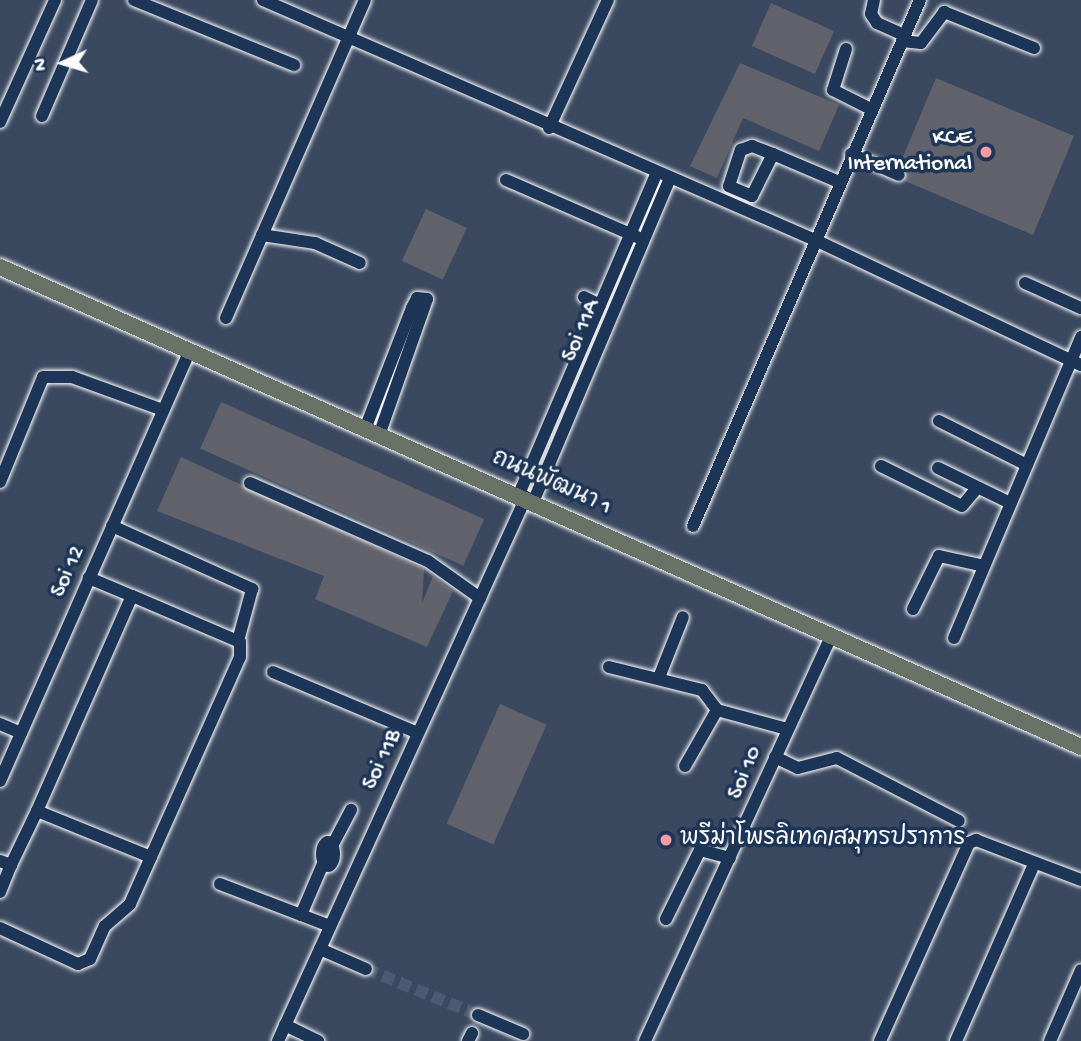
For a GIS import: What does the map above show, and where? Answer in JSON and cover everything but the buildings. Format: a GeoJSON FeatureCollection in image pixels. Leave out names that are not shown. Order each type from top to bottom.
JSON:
{"type":"FeatureCollection","features":[{"type":"Feature","properties":{"kind":"main road","name":"ถนนพัฒนา 1"},"geometry":{"type":"LineString","coordinates":[[0,267],[372,432],[526,497],[1081,747]]}},
{"type":"Feature","properties":{"kind":"street"},"geometry":{"type":"LineString","coordinates":[[0,122],[55,0]]}},
{"type":"Feature","properties":{"kind":"street"},"geometry":{"type":"LineString","coordinates":[[42,116],[92,0]]}},
{"type":"Feature","properties":{"kind":"street"},"geometry":{"type":"LineString","coordinates":[[134,0],[294,65]]}},
{"type":"Feature","properties":{"kind":"street"},"geometry":{"type":"LineString","coordinates":[[263,0],[656,175],[670,178],[813,239],[1076,363]]}},
{"type":"Feature","properties":{"kind":"street"},"geometry":{"type":"LineString","coordinates":[[226,318],[365,0]]}},
{"type":"Feature","properties":{"kind":"street"},"geometry":{"type":"LineString","coordinates":[[549,128],[608,0]]}},
{"type":"Feature","properties":{"kind":"street"},"geometry":{"type":"LineString","coordinates":[[874,0],[877,23],[903,38],[921,43],[944,12],[1034,48]]}},
{"type":"Feature","properties":{"kind":"street"},"geometry":{"type":"LineString","coordinates":[[693,526],[813,239],[920,0]]}},
{"type":"Feature","properties":{"kind":"street"},"geometry":{"type":"LineString","coordinates":[[846,49],[833,90],[871,110]]}},
{"type":"Feature","properties":{"kind":"street"},"geometry":{"type":"LineString","coordinates":[[773,154],[839,183]]}},
{"type":"Feature","properties":{"kind":"street"},"geometry":{"type":"LineString","coordinates":[[851,154],[899,175]]}},
{"type":"Feature","properties":{"kind":"street"},"geometry":{"type":"LineString","coordinates":[[526,497],[600,305],[656,175]]}},
{"type":"Feature","properties":{"kind":"street","name":"Soi 11A"},"geometry":{"type":"LineString","coordinates":[[526,497],[605,331],[670,178]]}},
{"type":"Feature","properties":{"kind":"street"},"geometry":{"type":"LineString","coordinates":[[506,180],[644,240]]}},
{"type":"Feature","properties":{"kind":"street"},"geometry":{"type":"LineString","coordinates":[[262,235],[315,243],[359,264]]}},
{"type":"Feature","properties":{"kind":"street"},"geometry":{"type":"LineString","coordinates":[[620,259],[633,265]]}},
{"type":"Feature","properties":{"kind":"street"},"geometry":{"type":"LineString","coordinates":[[1025,283],[1081,308]]}},
{"type":"Feature","properties":{"kind":"street"},"geometry":{"type":"LineString","coordinates":[[424,297],[427,308],[372,432],[412,308],[424,297]]}},
{"type":"Feature","properties":{"kind":"street"},"geometry":{"type":"LineString","coordinates":[[584,297],[600,305]]}},
{"type":"Feature","properties":{"kind":"street"},"geometry":{"type":"LineString","coordinates":[[592,325],[605,331]]}},
{"type":"Feature","properties":{"kind":"street"},"geometry":{"type":"LineString","coordinates":[[954,638],[1027,464],[1076,363],[1081,337]]}},
{"type":"Feature","properties":{"kind":"street","name":"Soi 12"},"geometry":{"type":"LineString","coordinates":[[0,781],[190,351]]}},
{"type":"Feature","properties":{"kind":"street"},"geometry":{"type":"LineString","coordinates":[[0,482],[43,377],[72,377],[163,410]]}},
{"type":"Feature","properties":{"kind":"street"},"geometry":{"type":"LineString","coordinates":[[940,421],[1027,464]]}},
{"type":"Feature","properties":{"kind":"street"},"geometry":{"type":"LineString","coordinates":[[881,466],[962,506],[977,488]]}},
{"type":"Feature","properties":{"kind":"street"},"geometry":{"type":"LineString","coordinates":[[938,468],[1010,503]]}},
{"type":"Feature","properties":{"kind":"street"},"geometry":{"type":"LineString","coordinates":[[250,483],[428,561],[480,598]]}},
{"type":"Feature","properties":{"kind":"street","name":"Soi 11B"},"geometry":{"type":"LineString","coordinates":[[278,1041],[526,497]]}},
{"type":"Feature","properties":{"kind":"street"},"geometry":{"type":"LineString","coordinates":[[0,928],[78,964],[87,962],[105,926],[130,904],[240,657],[238,641],[252,589],[112,526]]}},
{"type":"Feature","properties":{"kind":"street"},"geometry":{"type":"LineString","coordinates":[[913,609],[939,556],[984,566]]}},
{"type":"Feature","properties":{"kind":"street"},"geometry":{"type":"LineString","coordinates":[[89,578],[238,641]]}},
{"type":"Feature","properties":{"kind":"street"},"geometry":{"type":"LineString","coordinates":[[0,892],[5,863],[37,811],[132,596]]}},
{"type":"Feature","properties":{"kind":"street"},"geometry":{"type":"LineString","coordinates":[[660,674],[684,617]]}},
{"type":"Feature","properties":{"kind":"street","name":"Soi 10"},"geometry":{"type":"LineString","coordinates":[[645,1041],[831,636]]}},
{"type":"Feature","properties":{"kind":"street"},"geometry":{"type":"LineString","coordinates":[[609,667],[660,674],[702,690],[717,710],[787,729]]}},
{"type":"Feature","properties":{"kind":"street"},"geometry":{"type":"LineString","coordinates":[[273,673],[418,733]]}},
{"type":"Feature","properties":{"kind":"street"},"geometry":{"type":"LineString","coordinates":[[685,766],[717,710]]}},
{"type":"Feature","properties":{"kind":"street"},"geometry":{"type":"LineString","coordinates":[[0,724],[21,733]]}},
{"type":"Feature","properties":{"kind":"street"},"geometry":{"type":"LineString","coordinates":[[775,757],[798,768],[837,758],[959,821]]}},
{"type":"Feature","properties":{"kind":"street"},"geometry":{"type":"LineString","coordinates":[[301,915],[330,849],[351,810]]}},
{"type":"Feature","properties":{"kind":"street"},"geometry":{"type":"LineString","coordinates":[[37,811],[151,857]]}},
{"type":"Feature","properties":{"kind":"street"},"geometry":{"type":"LineString","coordinates":[[880,1041],[964,849],[976,840],[1081,880]]}},
{"type":"Feature","properties":{"kind":"street"},"geometry":{"type":"LineString","coordinates":[[666,919],[700,850],[730,858]]}},
{"type":"Feature","properties":{"kind":"street"},"geometry":{"type":"LineString","coordinates":[[956,1041],[1034,864]]}},
{"type":"Feature","properties":{"kind":"street"},"geometry":{"type":"LineString","coordinates":[[220,884],[330,926]]}},
{"type":"Feature","properties":{"kind":"street"},"geometry":{"type":"LineString","coordinates":[[320,949],[366,969]]}},
{"type":"Feature","properties":{"kind":"street"},"geometry":{"type":"LineString","coordinates":[[1050,1041],[1081,970]]}},
{"type":"Feature","properties":{"kind":"street"},"geometry":{"type":"LineString","coordinates":[[478,1015],[523,1034]]}},
{"type":"Feature","properties":{"kind":"street"},"geometry":{"type":"LineString","coordinates":[[285,1025],[318,1041]]}},
{"type":"Feature","properties":{"kind":"shaded area"},"geometry":{"type":"Polygon","coordinates":[[[0,0],[1081,0],[1081,1041],[0,1041],[0,0]]]}},
{"type":"Feature","properties":{"kind":"tunnel"},"geometry":{"type":"LineString","coordinates":[[366,969],[478,1015]]}},
{"type":"Feature","properties":{"kind":"place","name":"KCE International"},"geometry":{"type":"Point","coordinates":[986,152]}},
{"type":"Feature","properties":{"kind":"place","name":"พรีม่าโพรลิเทค/สมุทรปราการ"},"geometry":{"type":"Point","coordinates":[666,840]}}]}
